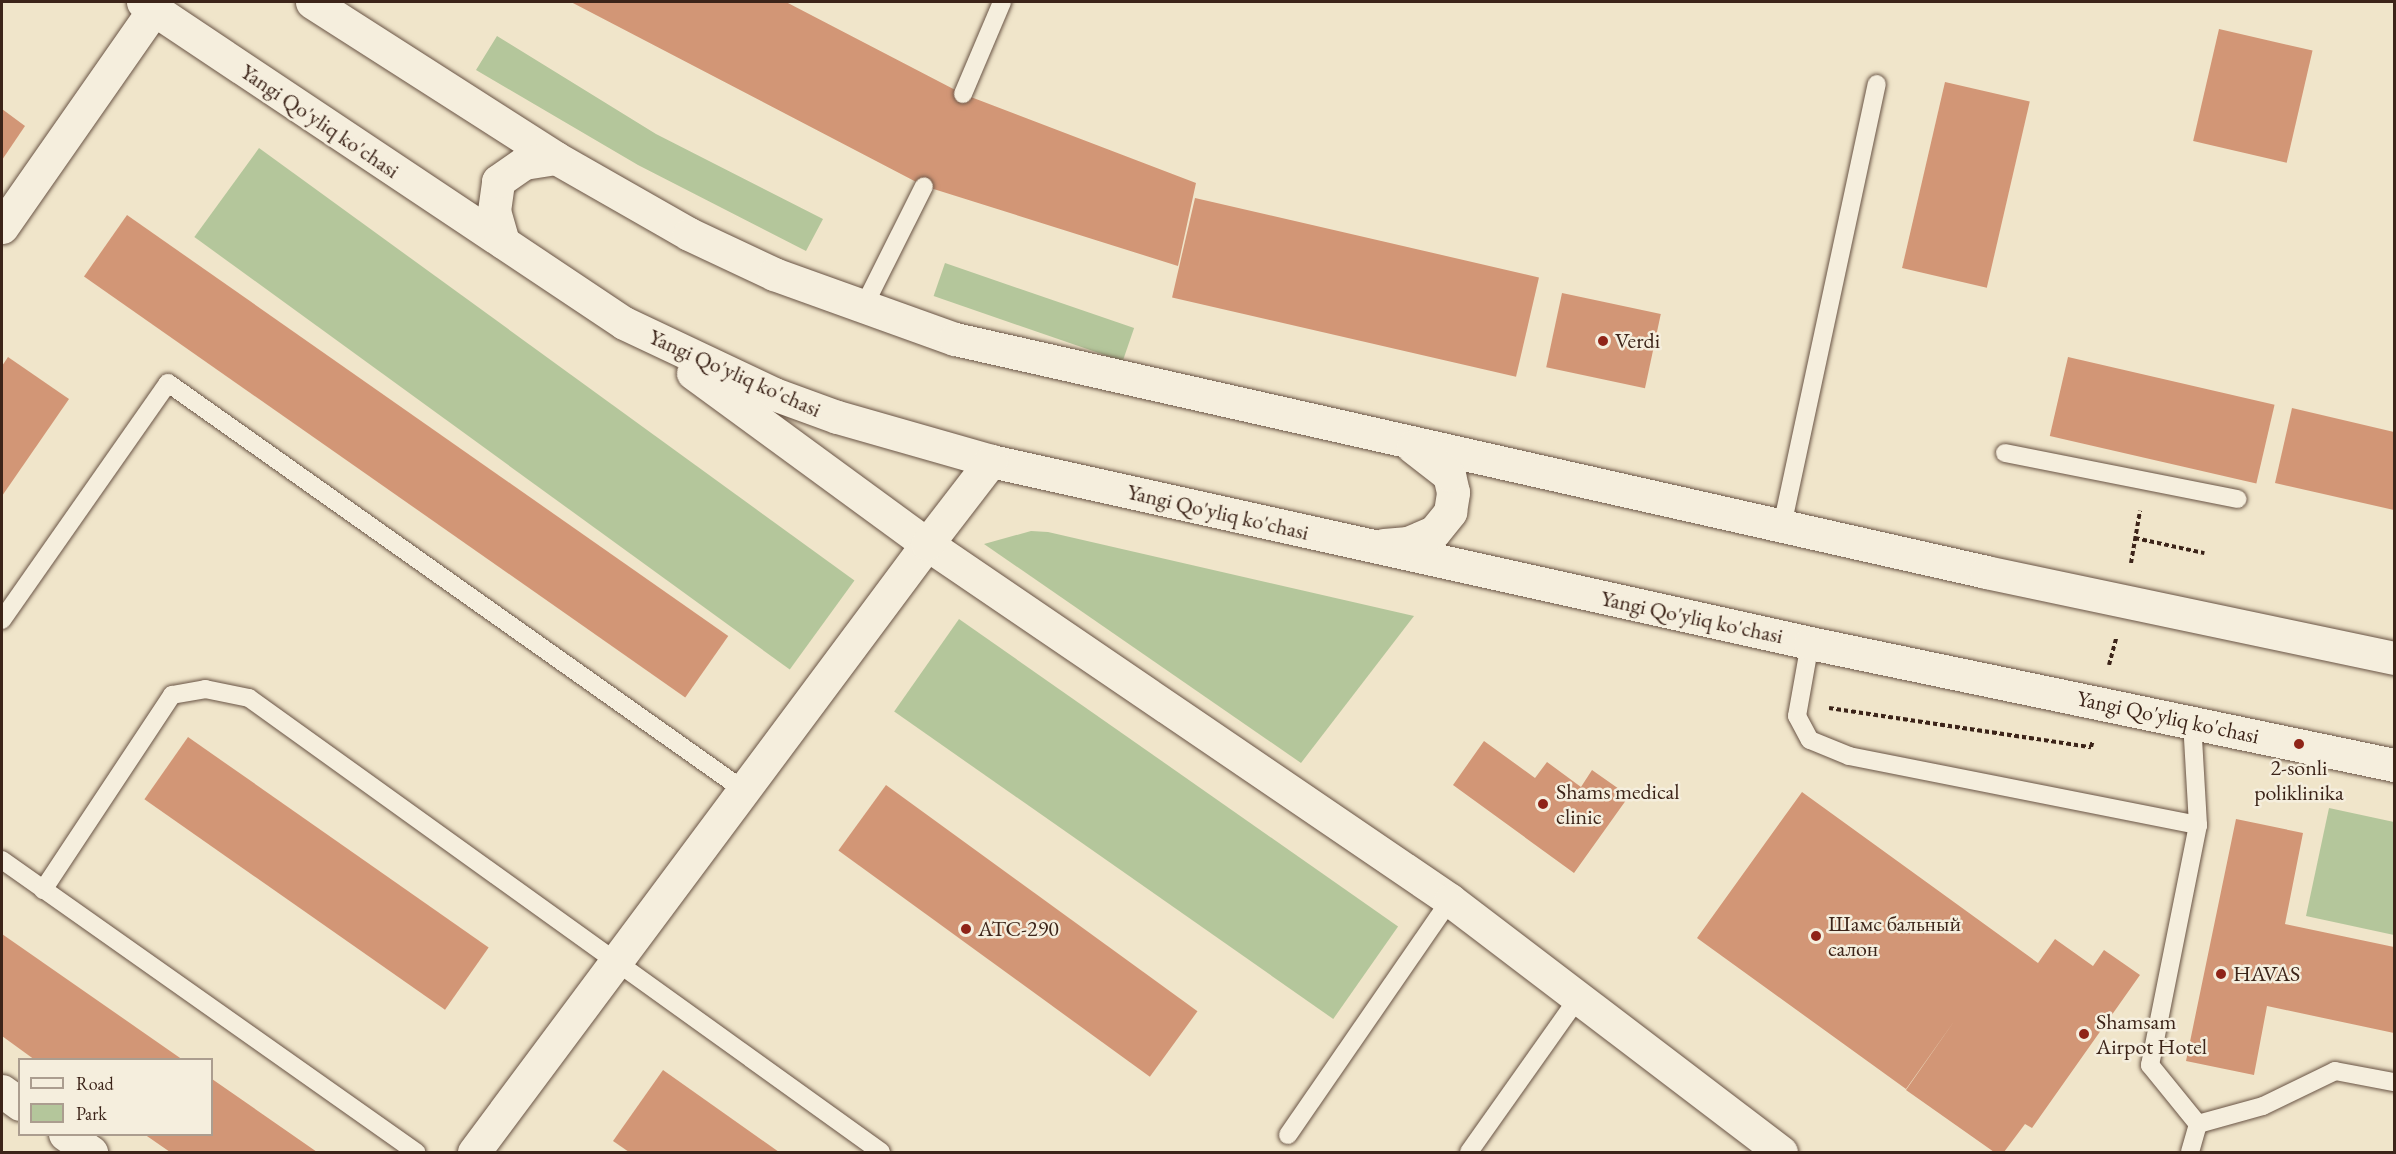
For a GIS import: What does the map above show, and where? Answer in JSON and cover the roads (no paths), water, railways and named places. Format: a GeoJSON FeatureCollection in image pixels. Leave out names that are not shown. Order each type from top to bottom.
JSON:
{"type":"FeatureCollection","features":[{"type":"Feature","properties":{"kind":"main road"},"geometry":{"type":"LineString","coordinates":[[312,2],[556,158],[731,254],[863,308],[955,339],[1986,572],[2124,598],[2394,658]]}},
{"type":"Feature","properties":{"kind":"main road"},"geometry":{"type":"LineString","coordinates":[[2,227],[149,5]]}},
{"type":"Feature","properties":{"kind":"main road","name":"Yangi Qo'yliq ko'chasi"},"geometry":{"type":"LineString","coordinates":[[149,5],[624,323],[774,394],[837,417],[991,461],[1371,546],[1810,643],[2394,765]]}},
{"type":"Feature","properties":{"kind":"main road"},"geometry":{"type":"LineString","coordinates":[[503,242],[494,211],[498,182],[524,163],[556,158]]}},
{"type":"Feature","properties":{"kind":"main road"},"geometry":{"type":"LineString","coordinates":[[624,323],[927,544],[1450,900],[1780,1152]]}},
{"type":"Feature","properties":{"kind":"main road"},"geometry":{"type":"LineString","coordinates":[[1371,546],[1408,543],[1434,532],[1450,512],[1453,492],[1449,475],[1427,455],[1399,439]]}},
{"type":"Feature","properties":{"kind":"main road"},"geometry":{"type":"LineString","coordinates":[[474,1152],[742,789],[991,461]]}},
{"type":"Feature","properties":{"kind":"main road"},"geometry":{"type":"LineString","coordinates":[[2,1091],[18,1103]]}},
{"type":"Feature","properties":{"kind":"main road"},"geometry":{"type":"LineString","coordinates":[[68,1136],[91,1152]]}},
{"type":"Feature","properties":{"kind":"lane"},"geometry":{"type":"LineString","coordinates":[[963,94],[1002,2]]}},
{"type":"Feature","properties":{"kind":"lane"},"geometry":{"type":"LineString","coordinates":[[1782,526],[1877,84]]}},
{"type":"Feature","properties":{"kind":"lane"},"geometry":{"type":"LineString","coordinates":[[863,308],[924,186]]}},
{"type":"Feature","properties":{"kind":"lane"},"geometry":{"type":"LineString","coordinates":[[2,620],[168,384],[742,789]]}},
{"type":"Feature","properties":{"kind":"lane"},"geometry":{"type":"LineString","coordinates":[[2006,453],[2237,499]]}},
{"type":"Feature","properties":{"kind":"lane"},"geometry":{"type":"LineString","coordinates":[[1810,643],[1797,716],[1810,740],[1849,756],[2198,825]]}},
{"type":"Feature","properties":{"kind":"lane"},"geometry":{"type":"LineString","coordinates":[[43,890],[172,695],[205,689],[249,698],[616,959],[881,1152]]}},
{"type":"Feature","properties":{"kind":"lane"},"geometry":{"type":"LineString","coordinates":[[2192,721],[2198,825],[2150,1065],[2198,1124]]}},
{"type":"Feature","properties":{"kind":"lane"},"geometry":{"type":"LineString","coordinates":[[2,861],[416,1152]]}},
{"type":"Feature","properties":{"kind":"lane"},"geometry":{"type":"LineString","coordinates":[[1288,1134],[1450,900]]}},
{"type":"Feature","properties":{"kind":"lane"},"geometry":{"type":"LineString","coordinates":[[1469,1152],[1578,998]]}},
{"type":"Feature","properties":{"kind":"lane"},"geometry":{"type":"LineString","coordinates":[[2198,1124],[2263,1106],[2335,1071],[2394,1082]]}},
{"type":"Feature","properties":{"kind":"lane"},"geometry":{"type":"LineString","coordinates":[[2190,1152],[2198,1124]]}},
{"type":"Feature","properties":{"kind":"place","name":"Verdi"},"geometry":{"type":"Point","coordinates":[1603,341]}},
{"type":"Feature","properties":{"kind":"place","name":"2-sonli poliklinika"},"geometry":{"type":"Point","coordinates":[2299,744]}},
{"type":"Feature","properties":{"kind":"place","name":"Shams medical clinic"},"geometry":{"type":"Point","coordinates":[1543,804]}},
{"type":"Feature","properties":{"kind":"place","name":"ATC-290"},"geometry":{"type":"Point","coordinates":[966,929]}},
{"type":"Feature","properties":{"kind":"place","name":"Шамс бальный салон"},"geometry":{"type":"Point","coordinates":[1816,936]}},
{"type":"Feature","properties":{"kind":"place","name":"HAVAS"},"geometry":{"type":"Point","coordinates":[2221,974]}},
{"type":"Feature","properties":{"kind":"place","name":"Shamsam Airpot Hotel"},"geometry":{"type":"Point","coordinates":[2084,1034]}}]}
